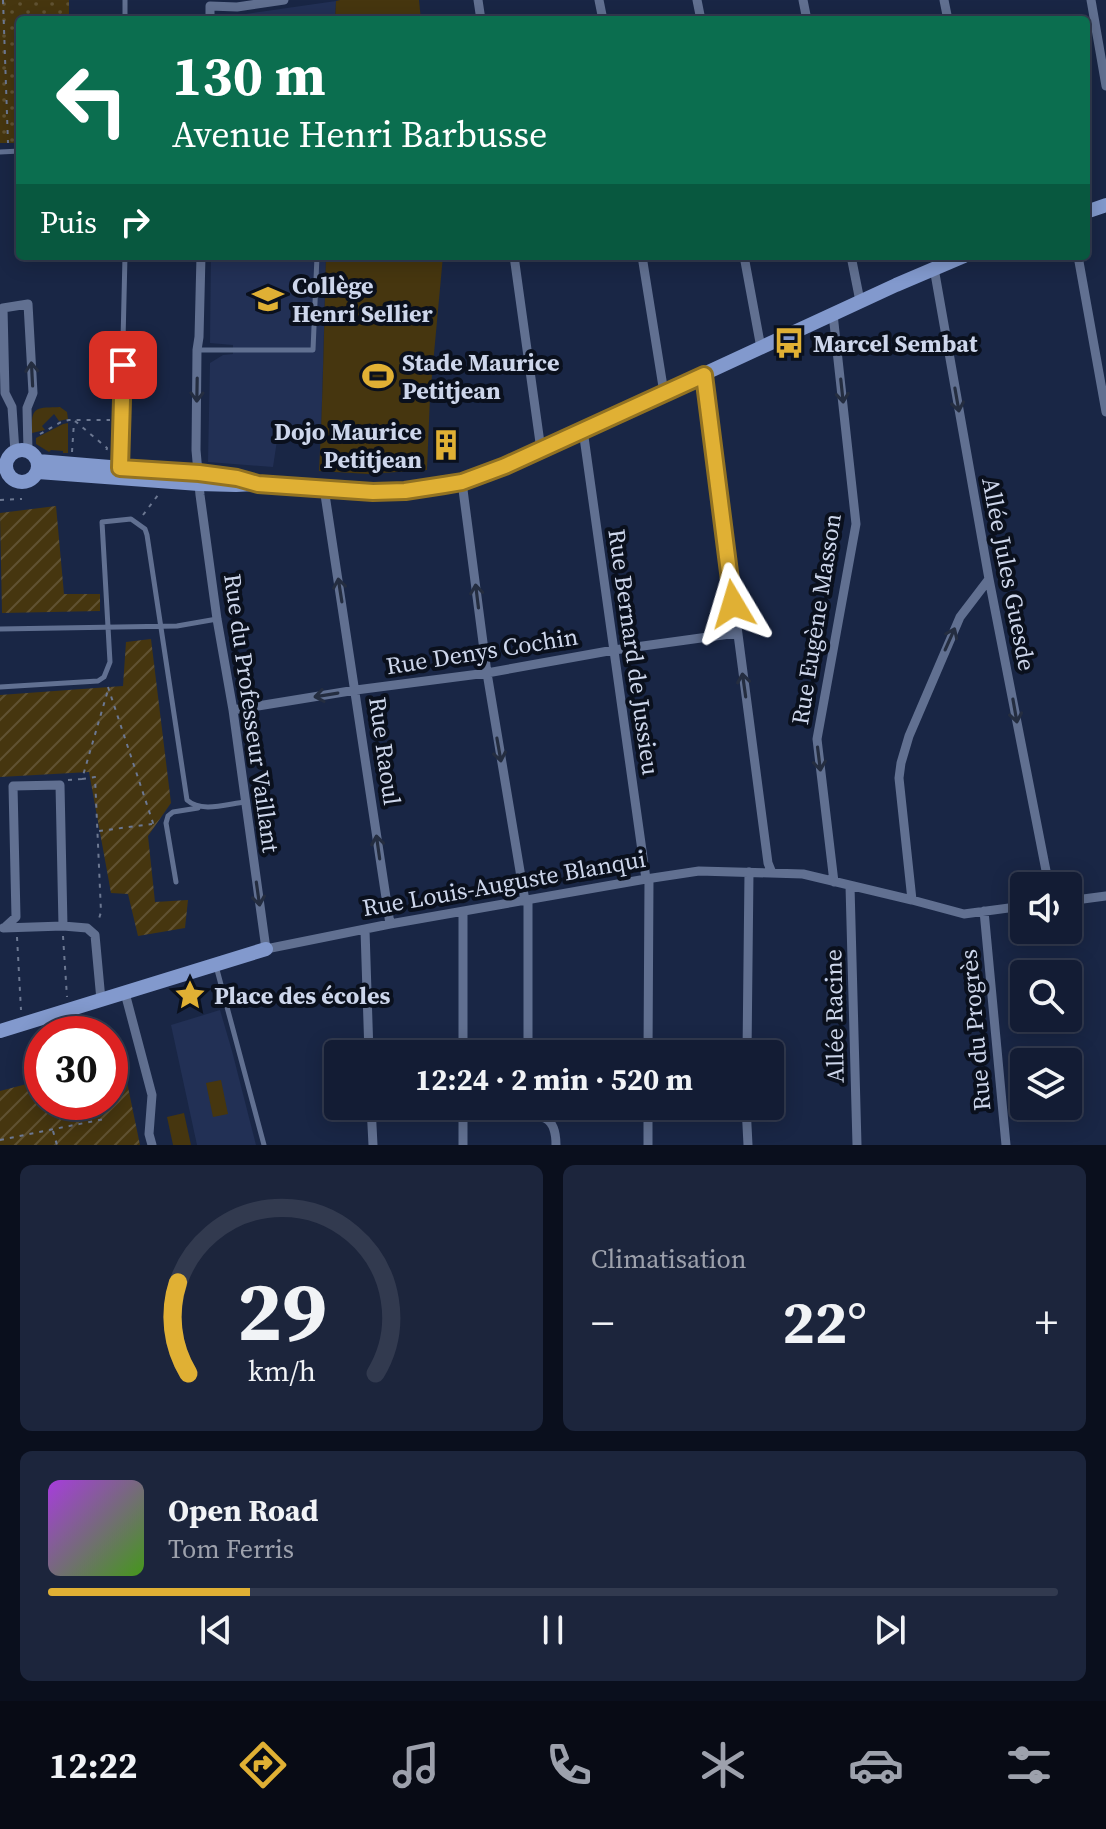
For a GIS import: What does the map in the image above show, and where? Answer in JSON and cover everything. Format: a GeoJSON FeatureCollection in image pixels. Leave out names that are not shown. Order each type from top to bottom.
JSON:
{"type":"FeatureCollection","features":[{"type":"Feature","properties":{"kind":"street"},"geometry":{"type":"LineString","coordinates":[[207,3],[237,7],[284,0]]}},
{"type":"Feature","properties":{"kind":"street"},"geometry":{"type":"LineString","coordinates":[[1091,0],[1106,86]]}},
{"type":"Feature","properties":{"kind":"street","name":"Rue du Professeur Vaillant"},"geometry":{"type":"LineString","coordinates":[[201,260],[196,450],[217,619],[233,710],[266,949]]}},
{"type":"Feature","properties":{"kind":"street"},"geometry":{"type":"LineString","coordinates":[[515,260],[541,450]]}},
{"type":"Feature","properties":{"kind":"street"},"geometry":{"type":"LineString","coordinates":[[643,260],[664,393]]}},
{"type":"Feature","properties":{"kind":"street"},"geometry":{"type":"LineString","coordinates":[[745,260],[761,348]]}},
{"type":"Feature","properties":{"kind":"street"},"geometry":{"type":"LineString","coordinates":[[852,260],[860,301]]}},
{"type":"Feature","properties":{"kind":"street"},"geometry":{"type":"LineString","coordinates":[[18,460],[176,483],[237,478],[258,484],[373,492],[405,491],[462,482],[541,450],[954,260]]}},
{"type":"Feature","properties":{"kind":"street"},"geometry":{"type":"LineString","coordinates":[[1079,260],[1106,412]]}},
{"type":"Feature","properties":{"kind":"street","name":"Allée Jules Guesde"},"geometry":{"type":"LineString","coordinates":[[934,268],[989,579],[1046,872]]}},
{"type":"Feature","properties":{"kind":"street"},"geometry":{"type":"LineString","coordinates":[[28,304],[33,393],[27,408],[18,460],[12,407],[5,393],[3,308],[28,304]]}},
{"type":"Feature","properties":{"kind":"street","name":"Rue Eugène Masson"},"geometry":{"type":"LineString","coordinates":[[833,314],[856,524],[817,739],[834,882]]}},
{"type":"Feature","properties":{"kind":"street"},"geometry":{"type":"LineString","coordinates":[[704,375],[768,863],[772,873]]}},
{"type":"Feature","properties":{"kind":"street","name":"Rue Bernard de Jussieu"},"geometry":{"type":"LineString","coordinates":[[583,430],[648,879],[648,1040]]}},
{"type":"Feature","properties":{"kind":"street"},"geometry":{"type":"LineString","coordinates":[[18,460],[120,468],[199,479]]}},
{"type":"Feature","properties":{"kind":"street"},"geometry":{"type":"LineString","coordinates":[[462,482],[487,673],[526,900],[528,1040]]}},
{"type":"Feature","properties":{"kind":"street","name":"Rue Raoul"},"geometry":{"type":"LineString","coordinates":[[324,488],[390,924]]}},
{"type":"Feature","properties":{"kind":"street"},"geometry":{"type":"LineString","coordinates":[[912,900],[899,778],[901,763],[909,736],[960,617],[989,579]]}},
{"type":"Feature","properties":{"kind":"street","name":"Rue Denys Cochin"},"geometry":{"type":"LineString","coordinates":[[233,710],[737,633]]}},
{"type":"Feature","properties":{"kind":"street"},"geometry":{"type":"LineString","coordinates":[[2,928],[16,917],[13,786],[60,785],[63,926]]}},
{"type":"Feature","properties":{"kind":"street","name":"Rue Louis-Auguste Blanqui"},"geometry":{"type":"LineString","coordinates":[[0,1031],[266,949],[390,924],[699,871],[803,874],[964,914],[1010,908]]}},
{"type":"Feature","properties":{"kind":"street"},"geometry":{"type":"LineString","coordinates":[[747,1040],[749,872]]}},
{"type":"Feature","properties":{"kind":"street","name":"Allée Racine"},"geometry":{"type":"LineString","coordinates":[[850,886],[857,1145]]}},
{"type":"Feature","properties":{"kind":"street"},"geometry":{"type":"LineString","coordinates":[[1082,899],[1106,896]]}},
{"type":"Feature","properties":{"kind":"street","name":"Rue du Progrès"},"geometry":{"type":"LineString","coordinates":[[984,911],[1006,1145]]}},
{"type":"Feature","properties":{"kind":"street"},"geometry":{"type":"LineString","coordinates":[[463,912],[463,1040]]}},
{"type":"Feature","properties":{"kind":"street"},"geometry":{"type":"LineString","coordinates":[[2,928],[87,928],[95,935],[101,1000]]}},
{"type":"Feature","properties":{"kind":"street"},"geometry":{"type":"LineString","coordinates":[[365,930],[369,1040]]}},
{"type":"Feature","properties":{"kind":"street"},"geometry":{"type":"LineString","coordinates":[[125,993],[152,1095],[149,1134],[152,1145]]}},
{"type":"Feature","properties":{"kind":"street"},"geometry":{"type":"LineString","coordinates":[[372,1120],[373,1145]]}},
{"type":"Feature","properties":{"kind":"street"},"geometry":{"type":"LineString","coordinates":[[463,1120],[463,1145]]}},
{"type":"Feature","properties":{"kind":"street"},"geometry":{"type":"LineString","coordinates":[[548,1120],[556,1131],[556,1145]]}},
{"type":"Feature","properties":{"kind":"street"},"geometry":{"type":"LineString","coordinates":[[648,1120],[648,1145]]}},
{"type":"Feature","properties":{"kind":"street"},"geometry":{"type":"LineString","coordinates":[[747,1120],[748,1145]]}},
{"type":"Feature","properties":{"kind":"lane"},"geometry":{"type":"LineString","coordinates":[[0,152],[16,151]]}},
{"type":"Feature","properties":{"kind":"lane"},"geometry":{"type":"LineString","coordinates":[[120,468],[125,260]]}},
{"type":"Feature","properties":{"kind":"lane"},"geometry":{"type":"LineString","coordinates":[[197,350],[313,350],[317,260]]}},
{"type":"Feature","properties":{"kind":"lane"},"geometry":{"type":"LineString","coordinates":[[0,687],[98,681],[104,677],[110,662],[102,522],[131,519],[145,529],[147,535],[185,794],[191,804],[204,807]]}},
{"type":"Feature","properties":{"kind":"lane"},"geometry":{"type":"LineString","coordinates":[[0,629],[162,626],[217,619]]}},
{"type":"Feature","properties":{"kind":"lane"},"geometry":{"type":"LineString","coordinates":[[176,882],[166,821],[168,816],[173,812],[246,802]]}},
{"type":"Feature","properties":{"kind":"lane"},"geometry":{"type":"LineString","coordinates":[[216,965],[264,1145]]}},
{"type":"Feature","properties":{"kind":"path"},"geometry":{"type":"LineString","coordinates":[[3,0],[9,152]]}},
{"type":"Feature","properties":{"kind":"path"},"geometry":{"type":"LineString","coordinates":[[18,460],[61,422],[121,419]]}},
{"type":"Feature","properties":{"kind":"path"},"geometry":{"type":"LineString","coordinates":[[72,465],[74,420]]}},
{"type":"Feature","properties":{"kind":"path"},"geometry":{"type":"LineString","coordinates":[[74,420],[107,448],[104,467]]}},
{"type":"Feature","properties":{"kind":"path"},"geometry":{"type":"LineString","coordinates":[[137,523],[163,490],[176,491],[176,483]]}},
{"type":"Feature","properties":{"kind":"path"},"geometry":{"type":"LineString","coordinates":[[0,500],[22,499]]}},
{"type":"Feature","properties":{"kind":"path"},"geometry":{"type":"LineString","coordinates":[[82,779],[108,687],[153,823]]}},
{"type":"Feature","properties":{"kind":"path"},"geometry":{"type":"LineString","coordinates":[[60,785],[60,780],[95,777],[101,912],[95,935]]}},
{"type":"Feature","properties":{"kind":"path"},"geometry":{"type":"LineString","coordinates":[[97,832],[166,821]]}},
{"type":"Feature","properties":{"kind":"path"},"geometry":{"type":"LineString","coordinates":[[63,926],[68,1011]]}},
{"type":"Feature","properties":{"kind":"path"},"geometry":{"type":"LineString","coordinates":[[16,928],[22,1025]]}},
{"type":"Feature","properties":{"kind":"path"},"geometry":{"type":"LineString","coordinates":[[0,1140],[99,1120]]}},
{"type":"Feature","properties":{"kind":"path"},"geometry":{"type":"LineString","coordinates":[[53,1129],[57,1145]]}},
{"type":"Feature","properties":{"kind":"shaded area"},"geometry":{"type":"Polygon","coordinates":[[[0,0],[69,0],[69,16],[16,16],[16,143],[0,143],[0,0]]]}},
{"type":"Feature","properties":{"kind":"shaded area"},"geometry":{"type":"Polygon","coordinates":[[[419,0],[421,16],[335,16],[336,1],[419,0]]]}},
{"type":"Feature","properties":{"kind":"shaded area"},"geometry":{"type":"Polygon","coordinates":[[[336,1],[335,16],[231,16],[336,1]]]}},
{"type":"Feature","properties":{"kind":"shaded area"},"geometry":{"type":"Polygon","coordinates":[[[211,260],[326,260],[321,437],[278,434],[273,467],[208,462],[210,363],[223,355],[233,354],[233,345],[210,343],[211,260]]]}},
{"type":"Feature","properties":{"kind":"shaded area","name":"Stade Maurice Petitjean"},"geometry":{"type":"Polygon","coordinates":[[[326,260],[443,260],[430,397],[427,470],[368,474],[319,471],[326,260]]]}},
{"type":"Feature","properties":{"kind":"shaded area"},"geometry":{"type":"Polygon","coordinates":[[[60,407],[67,412],[68,419],[59,421],[54,414],[42,426],[45,430],[32,433],[32,418],[36,410],[60,407]]]}},
{"type":"Feature","properties":{"kind":"shaded area"},"geometry":{"type":"Polygon","coordinates":[[[68,423],[68,453],[49,452],[36,444],[36,438],[68,423]]]}},
{"type":"Feature","properties":{"kind":"shaded area"},"geometry":{"type":"Polygon","coordinates":[[[56,506],[64,594],[100,594],[100,611],[2,613],[0,513],[56,506]]]}},
{"type":"Feature","properties":{"kind":"shaded area"},"geometry":{"type":"Polygon","coordinates":[[[151,639],[171,803],[148,836],[155,902],[188,900],[185,928],[138,936],[128,894],[111,893],[89,772],[0,777],[0,695],[123,686],[126,642],[151,639]]]}},
{"type":"Feature","properties":{"kind":"shaded area"},"geometry":{"type":"Polygon","coordinates":[[[220,1010],[256,1145],[197,1145],[171,1025],[220,1010]]]}},
{"type":"Feature","properties":{"kind":"shaded area"},"geometry":{"type":"Polygon","coordinates":[[[221,1080],[228,1114],[213,1117],[206,1083],[221,1080]]]}},
{"type":"Feature","properties":{"kind":"shaded area"},"geometry":{"type":"Polygon","coordinates":[[[24,1085],[24,1120],[128,1120],[128,1087],[140,1145],[0,1145],[0,1091],[24,1085]]]}},
{"type":"Feature","properties":{"kind":"shaded area"},"geometry":{"type":"Polygon","coordinates":[[[184,1113],[191,1145],[173,1145],[167,1117],[184,1113]]]}},
{"type":"Feature","properties":{"kind":"place","name":"Collège Henri Sellier"},"geometry":{"type":"Point","coordinates":[268,299]}},
{"type":"Feature","properties":{"kind":"place","name":"Marcel Sembat"},"geometry":{"type":"Point","coordinates":[789,343]}},
{"type":"Feature","properties":{"kind":"place","name":"Stade Maurice Petitjean"},"geometry":{"type":"Point","coordinates":[378,376]}},
{"type":"Feature","properties":{"kind":"place","name":"Dojo Maurice Petitjean"},"geometry":{"type":"Point","coordinates":[446,445]}},
{"type":"Feature","properties":{"kind":"place","name":"Place des écoles"},"geometry":{"type":"Point","coordinates":[190,995]}},
{"type":"Feature","properties":{"kind":"route"},"geometry":{"type":"LineString","coordinates":[[123,365],[120,468],[199,473],[258,484],[373,492],[444,485],[485,474],[704,375],[733,604]]}}]}
